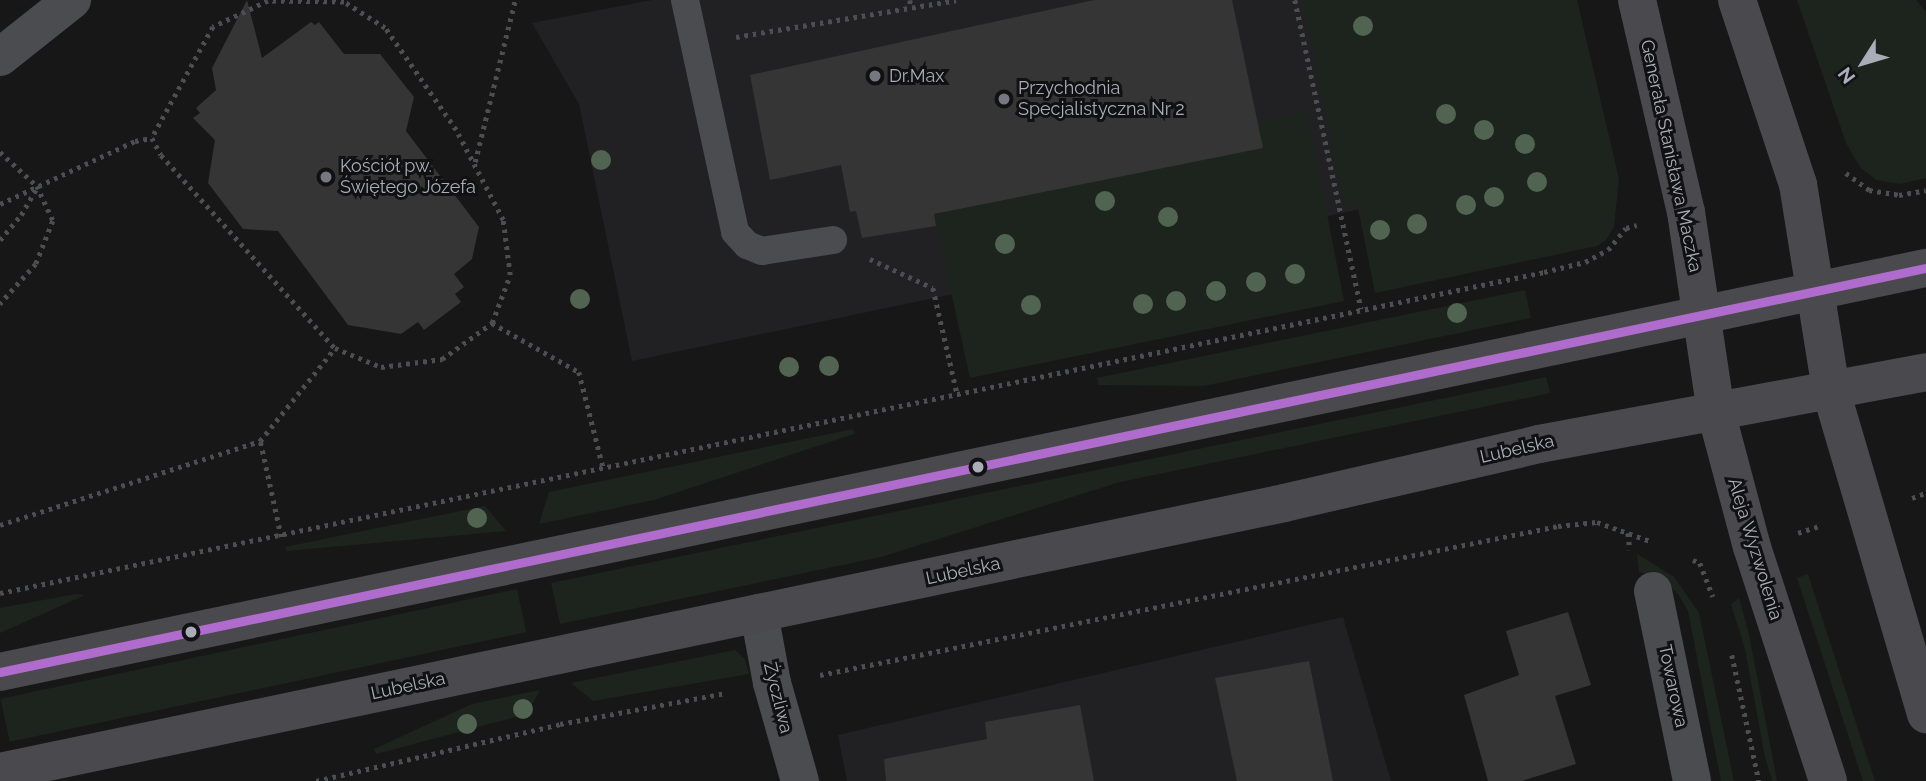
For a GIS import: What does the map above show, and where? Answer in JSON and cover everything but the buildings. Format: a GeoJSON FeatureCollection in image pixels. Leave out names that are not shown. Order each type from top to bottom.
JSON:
{"type":"FeatureCollection","features":[{"type":"Feature","properties":{"kind":"main road","name":"Generała Stanisława Maczka"},"geometry":{"type":"LineString","coordinates":[[1637,0],[1686,212],[1702,313]]}},
{"type":"Feature","properties":{"kind":"main road"},"geometry":{"type":"LineString","coordinates":[[1737,0],[1798,184],[1818,292],[1831,391],[1926,714]]}},
{"type":"Feature","properties":{"kind":"main road"},"geometry":{"type":"LineString","coordinates":[[0,672],[1926,268]]}},
{"type":"Feature","properties":{"kind":"main road","name":"Aleja Wyzwolenia"},"geometry":{"type":"LineString","coordinates":[[1702,313],[1716,412],[1752,547],[1828,781]]}},
{"type":"Feature","properties":{"kind":"main road","name":"Lubelska"},"geometry":{"type":"LineString","coordinates":[[0,772],[759,613],[1552,441],[1926,372]]}},
{"type":"Feature","properties":{"kind":"street"},"geometry":{"type":"LineString","coordinates":[[0,57],[72,0]]}},
{"type":"Feature","properties":{"kind":"street","name":"Towarowa"},"geometry":{"type":"LineString","coordinates":[[1653,592],[1692,781]]}},
{"type":"Feature","properties":{"kind":"street","name":"Życzliwa"},"geometry":{"type":"LineString","coordinates":[[759,613],[772,683],[800,781]]}},
{"type":"Feature","properties":{"kind":"lane"},"geometry":{"type":"LineString","coordinates":[[685,0],[735,232],[747,245],[762,251],[833,240]]}},
{"type":"Feature","properties":{"kind":"path"},"geometry":{"type":"LineString","coordinates":[[475,163],[515,0]]}},
{"type":"Feature","properties":{"kind":"path"},"geometry":{"type":"LineString","coordinates":[[911,0],[911,8]]}},
{"type":"Feature","properties":{"kind":"path"},"geometry":{"type":"LineString","coordinates":[[695,43],[956,0]]}},
{"type":"Feature","properties":{"kind":"path"},"geometry":{"type":"LineString","coordinates":[[1295,0],[1361,309]]}},
{"type":"Feature","properties":{"kind":"path"},"geometry":{"type":"LineString","coordinates":[[268,1],[344,2],[384,28],[475,163],[503,220],[510,275],[492,324],[442,359],[381,366],[335,348],[162,155],[152,138],[212,27],[268,1]]}},
{"type":"Feature","properties":{"kind":"path"},"geometry":{"type":"LineString","coordinates":[[0,204],[135,141],[152,138]]}},
{"type":"Feature","properties":{"kind":"path"},"geometry":{"type":"LineString","coordinates":[[0,152],[37,186],[50,208],[50,237],[36,264],[0,304]]}},
{"type":"Feature","properties":{"kind":"path"},"geometry":{"type":"LineString","coordinates":[[1845,172],[1869,190],[1899,195],[1926,190]]}},
{"type":"Feature","properties":{"kind":"path"},"geometry":{"type":"LineString","coordinates":[[0,240],[21,215],[37,186]]}},
{"type":"Feature","properties":{"kind":"path"},"geometry":{"type":"LineString","coordinates":[[0,593],[281,537],[1585,262],[1608,250],[1626,228]]}},
{"type":"Feature","properties":{"kind":"path"},"geometry":{"type":"LineString","coordinates":[[833,240],[933,288],[957,393]]}},
{"type":"Feature","properties":{"kind":"path"},"geometry":{"type":"LineString","coordinates":[[492,324],[579,372],[603,467]]}},
{"type":"Feature","properties":{"kind":"path"},"geometry":{"type":"LineString","coordinates":[[0,525],[260,441],[335,348]]}},
{"type":"Feature","properties":{"kind":"path"},"geometry":{"type":"LineString","coordinates":[[260,441],[281,537]]}},
{"type":"Feature","properties":{"kind":"path"},"geometry":{"type":"LineString","coordinates":[[1682,554],[1700,563],[1926,493]]}},
{"type":"Feature","properties":{"kind":"path"},"geometry":{"type":"LineString","coordinates":[[316,781],[560,724],[1558,526],[1597,522],[1661,545]]}},
{"type":"Feature","properties":{"kind":"path"},"geometry":{"type":"LineString","coordinates":[[1700,563],[1714,603]]}},
{"type":"Feature","properties":{"kind":"path"},"geometry":{"type":"LineString","coordinates":[[1729,642],[1759,781]]}},
{"type":"Feature","properties":{"kind":"shaded area"},"geometry":{"type":"Polygon","coordinates":[[[652,0],[1365,0],[1414,198],[632,361],[579,104],[532,23],[652,0]]]}},
{"type":"Feature","properties":{"kind":"shaded area"},"geometry":{"type":"Polygon","coordinates":[[[1303,0],[1577,0],[1619,179],[1614,227],[1606,240],[1597,246],[1375,293],[1357,203],[1344,205],[1303,0]]]}},
{"type":"Feature","properties":{"kind":"shaded area"},"geometry":{"type":"Polygon","coordinates":[[[1797,0],[1916,0],[1926,12],[1926,178],[1901,184],[1876,180],[1860,167],[1846,143],[1797,0]]]}},
{"type":"Feature","properties":{"kind":"shaded area"},"geometry":{"type":"Polygon","coordinates":[[[1307,111],[1344,301],[970,378],[934,214],[1263,148],[1258,123],[1307,111]]]}},
{"type":"Feature","properties":{"kind":"shaded area"},"geometry":{"type":"Polygon","coordinates":[[[1525,290],[1531,318],[1204,386],[1098,385],[1097,378],[1525,290]]]}},
{"type":"Feature","properties":{"kind":"shaded area"},"geometry":{"type":"Polygon","coordinates":[[[1546,377],[1550,393],[1120,482],[881,557],[560,624],[551,583],[1546,377]]]}},
{"type":"Feature","properties":{"kind":"shaded area"},"geometry":{"type":"Polygon","coordinates":[[[853,429],[854,434],[654,500],[539,524],[549,492],[853,429]]]}},
{"type":"Feature","properties":{"kind":"shaded area"},"geometry":{"type":"Polygon","coordinates":[[[485,506],[506,531],[287,551],[285,547],[485,506]]]}},
{"type":"Feature","properties":{"kind":"shaded area"},"geometry":{"type":"Polygon","coordinates":[[[1637,554],[1674,577],[1699,613],[1734,781],[1721,781],[1688,611],[1679,595],[1660,577],[1639,572],[1637,554]]]}},
{"type":"Feature","properties":{"kind":"shaded area"},"geometry":{"type":"Polygon","coordinates":[[[1808,574],[1875,781],[1863,781],[1797,578],[1808,574]]]}},
{"type":"Feature","properties":{"kind":"shaded area"},"geometry":{"type":"Polygon","coordinates":[[[517,589],[526,632],[10,742],[1,699],[517,589]]]}},
{"type":"Feature","properties":{"kind":"shaded area"},"geometry":{"type":"Polygon","coordinates":[[[76,594],[85,595],[0,633],[0,608],[76,594]]]}},
{"type":"Feature","properties":{"kind":"shaded area"},"geometry":{"type":"Polygon","coordinates":[[[1739,598],[1749,634],[1777,781],[1772,781],[1765,757],[1745,649],[1731,604],[1739,598]]]}},
{"type":"Feature","properties":{"kind":"shaded area"},"geometry":{"type":"Polygon","coordinates":[[[1343,617],[1391,781],[847,781],[838,735],[1343,617]]]}},
{"type":"Feature","properties":{"kind":"shaded area"},"geometry":{"type":"Polygon","coordinates":[[[735,650],[745,659],[749,674],[593,701],[571,683],[735,650]]]}},
{"type":"Feature","properties":{"kind":"shaded area"},"geometry":{"type":"Polygon","coordinates":[[[540,690],[527,714],[376,754],[374,749],[472,704],[540,690]]]}},
{"type":"Feature","properties":{"kind":"transit line"},"geometry":{"type":"LineString","coordinates":[[0,672],[1926,268]]}},
{"type":"Feature","properties":{"kind":"place","name":"Dr.Max"},"geometry":{"type":"Point","coordinates":[875,76]}},
{"type":"Feature","properties":{"kind":"place","name":"Przychodnia Specjalistyczna Nr 2"},"geometry":{"type":"Point","coordinates":[1004,99]}},
{"type":"Feature","properties":{"kind":"place","name":"Kościół pw. Świętego Józefa"},"geometry":{"type":"Point","coordinates":[326,177]}}]}
